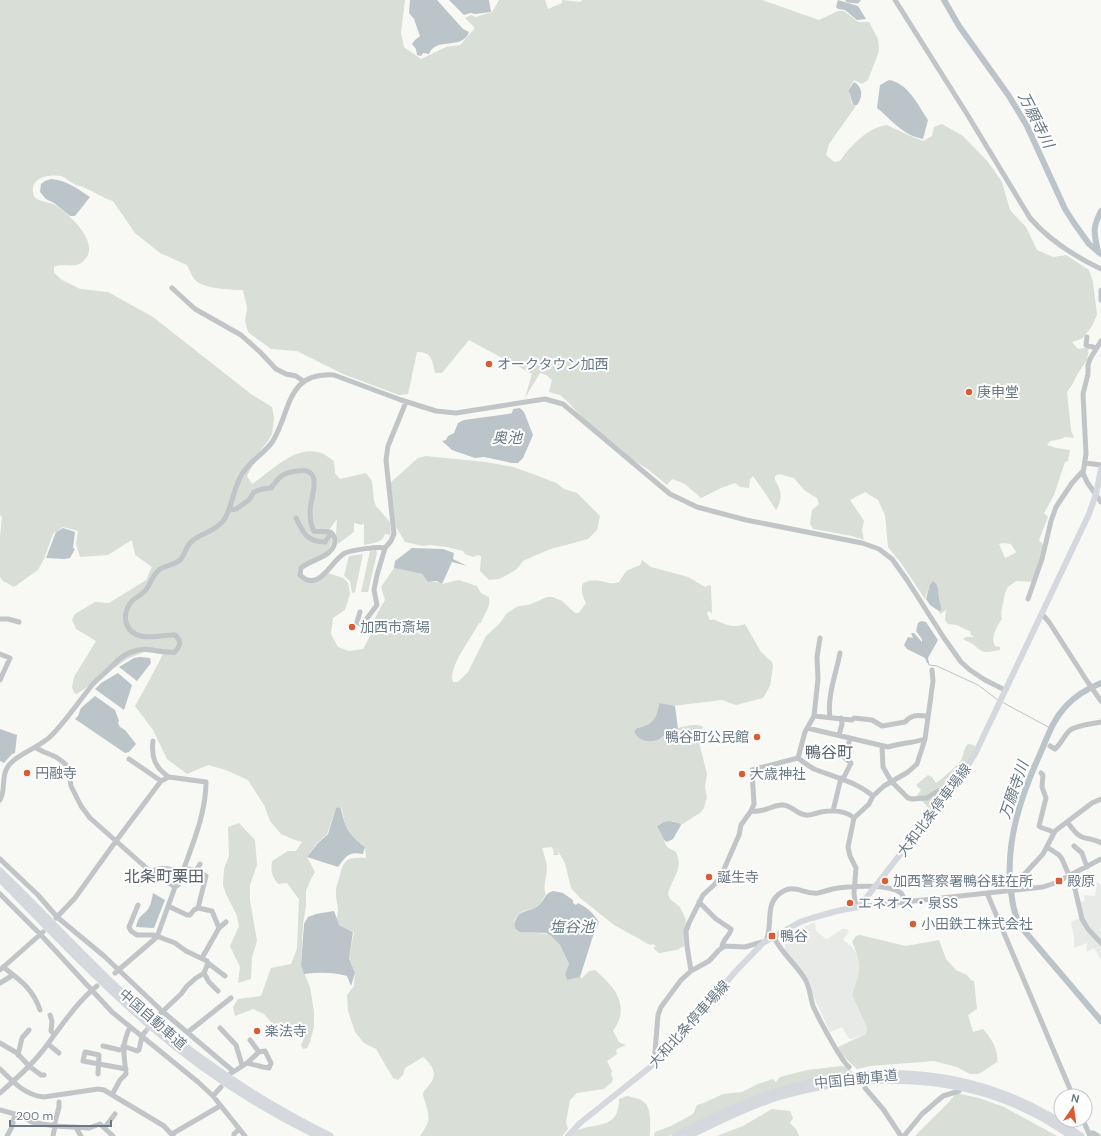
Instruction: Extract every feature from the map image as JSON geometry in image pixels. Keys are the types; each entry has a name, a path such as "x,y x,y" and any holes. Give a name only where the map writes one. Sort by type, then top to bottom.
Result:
{"highway":[{"name":"中国自動車道","path":"0,871 102,973 151,1019 202,1060 249,1092 330,1136"},
{"name":"中国自動車道","path":"0,879 97,977 169,1041 246,1097 280,1117 318,1136"},
{"name":"中国自動車道","path":"676,1136 733,1109 776,1092 829,1080 890,1074 939,1077 973,1083 993,1089 1012,1096 1042,1111 1081,1136"},
{"name":"中国自動車道","path":"688,1136 742,1110 789,1094 845,1083 890,1079 931,1082 971,1089 1010,1102 1039,1116 1071,1136"}],"main road":[{"name":"大和北条停車場線","path":"568,1136 580,1123 654,1064 736,971 765,942 789,928 812,918 837,910 858,907 875,887 959,779 975,754 1089,514 1096,494 1101,469"}],"street":[{"path":"848,0 858,0"},
{"path":"895,0 1030,218 1051,238 1101,269"},
{"path":"172,288 195,309 241,335 276,369 286,374 296,376 303,381"},
{"path":"1101,290 1101,300"},
{"path":"1087,338 1086,345 1098,350"},
{"path":"1101,342 1098,350 1090,359 1083,394 1086,454 1083,471 1084,477 1101,502"},
{"path":"0,800 4,789 4,774 9,764 50,738 94,683 123,656 136,650 150,649 169,653 175,652 180,647 180,642 175,635 147,637 131,632 124,620 126,609 133,600 145,591 157,571 180,560 190,542 214,530 224,520 242,474 249,464 272,443 294,391 303,381 323,374 334,375 406,402 436,411 456,413 545,399 563,404 670,494 697,507 746,520 862,543 879,548 892,559 961,662 980,677 1006,690"},
{"path":"360,612 357,622 362,625 377,605 374,590 377,575 385,548 391,541 395,530 386,460 388,446 406,402"},
{"path":"1085,463 1101,465"},
{"path":"229,510 236,509 249,500 254,492 271,488 278,478 293,472 304,471 311,475 315,483 310,509 311,526 314,531 333,535 335,540 329,552 301,568 300,575 304,579 312,580 320,578 345,553 376,547 385,548"},
{"path":"1028,600 1042,559 1056,507 1072,483 1083,471"},
{"path":"296,518 305,536 311,539 325,542 331,534"},
{"path":"1042,614 1049,622 1101,701"},
{"path":"0,619 8,619 19,622"},
{"path":"798,758 805,732 814,716 818,679 817,658 820,638"},
{"path":"0,654 10,658 0,680"},
{"path":"830,717 831,692 840,654"},
{"path":"932,670 934,681 925,739 917,764 913,769 891,781 873,796 869,804 854,818 848,847 850,856 856,868 855,902 858,907 1042,887 1055,883 1101,860"},
{"path":"814,716 852,720 854,718 872,720 882,726 906,722 910,716 913,715 928,716"},
{"path":"839,735 842,724 841,718"},
{"path":"1050,746 1055,749 1059,746 1070,730 1101,722"},
{"path":"808,728 888,747 900,743 911,743 925,739"},
{"path":"833,811 842,778 851,763 845,758 850,738"},
{"path":"117,972 157,937 175,887 178,885 196,834 206,797 206,782 169,777 157,767 154,761 152,748 153,741"},
{"path":"882,746 883,767 891,781 906,797 912,799 927,798 945,787 953,778 959,779"},
{"path":"36,748 56,756 68,767 70,786 81,806 90,818 151,872 175,887"},
{"path":"691,971 686,931 703,894 714,885 721,876 739,835 741,825 754,804 752,770 798,758 813,768 842,778 873,796"},
{"path":"129,759 161,781"},
{"path":"1041,773 1043,775 1042,788 1046,798 1040,827 1054,833"},
{"path":"57,917 75,898 161,781 169,777"},
{"path":"1019,880 1043,854 1054,833 1092,803 1101,799"},
{"path":"751,811 761,812 781,805 788,806 799,813 807,815 833,811 848,813 854,818"},
{"path":"1068,823 1080,836 1095,839 1101,843"},
{"path":"1074,846 1082,853 1087,867"},
{"path":"1047,847 1059,855 1070,876 1082,919 1088,929 1101,943"},
{"path":"0,859 38,895 57,917 104,956 117,972 134,984 161,1012 188,1032 232,1072 259,1052 265,1051 271,1063 269,1068 244,1064"},
{"path":"196,871 200,864"},
{"path":"151,872 162,869 183,870 196,871 206,876 198,908"},
{"path":"654,1064 658,1015 661,1007 681,980 691,971 709,961 727,945 745,947 765,942 769,934 771,905 775,898 782,892 795,888 816,893 855,886 875,887 895,890 902,895 905,903"},
{"path":"987,893 1070,1088"},
{"path":"0,894 42,933 112,1012 130,1027 143,1034 213,1096 244,1136"},
{"path":"699,902 716,919 731,929 730,933 722,944 722,948"},
{"path":"138,905 129,927 131,931 137,935 154,935 175,943 186,951 207,961 225,976"},
{"path":"168,906 187,915 190,915 198,908 214,909 219,928"},
{"path":"202,958 219,928 226,922"},
{"path":"40,1010 30,991 12,974 2,969 42,933"},
{"path":"774,937 783,951 805,978 814,1006 839,1052 849,1067"},
{"path":"161,1012 182,994 187,986 204,973 208,963"},
{"path":"204,973 209,982 218,991"},
{"path":"0,983 12,974"},
{"path":"0,1093 29,1066 48,1044 54,1034 97,986"},
{"path":"188,1032 231,998"},
{"path":"50,1015 52,1021 51,1031 54,1034"},
{"path":"114,1092 120,1080 126,1074 123,1048 125,1038 130,1027"},
{"path":"220,1028 236,1045 244,1064"},
{"path":"18,1055 22,1038 29,1030"},
{"path":"103,1046 120,1050 123,1048 137,1051 139,1050 143,1034"},
{"path":"250,1040 259,1052"},
{"path":"0,1043 17,1053 29,1066 41,1075 44,1075"},
{"path":"48,1044 59,1053"},
{"path":"98,1074 98,1064 126,1069"},
{"path":"0,1069 26,1092 38,1096 44,1097 98,1089 104,1090 164,1126 173,1135 220,1106"},
{"path":"213,1096 221,1087"},
{"path":"865,1088 883,1109 901,1136"},
{"path":"904,1136 922,1114 943,1096 959,1090"},
{"path":"53,1136 59,1102"},
{"path":"0,1110 15,1114 32,1122 55,1126 89,1128 100,1124 113,1136"},
{"path":"7,1136 12,1127 15,1114"},
{"path":"105,1128 115,1114"},
{"path":"76,1128 81,1136"},
{"path":"234,1136 239,1129"},
{"path":"1090,1134 1093,1133 1098,1136"}],"shaded area":[{"path":"0,0 405,0 401,33 404,47 421,59 446,47 460,45 475,28 465,18 471,15 476,17 492,12 499,0 545,0 548,9 562,3 562,0 581,2 582,0 762,0 819,20 838,11 844,11 858,22 869,22 878,39 879,51 868,80 862,84 854,80 848,91 850,94 851,103 856,106 829,144 826,155 834,162 840,161 862,136 881,126 887,125 923,141 932,136 934,127 942,124 963,136 988,162 1002,182 1010,210 1026,227 1037,250 1053,257 1066,255 1089,270 1093,282 1097,315 1092,326 1083,338 1072,342 1078,349 1089,347 1087,360 1067,392 1071,430 1074,438 1065,437 1050,441 1047,445 1070,450 1068,461 1065,462 1054,495 1044,513 1048,517 1039,540 1046,547 1047,551 1039,562 1034,582 1016,581 1008,587 1005,593 1001,613 1002,619 996,629 993,639 995,646 1000,647 1000,650 983,652 973,644 963,639 966,637 974,637 970,634 971,632 957,625 948,624 945,620 946,610 940,614 939,611 941,606 938,590 933,581 930,584 925,599 901,563 888,547 885,515 878,500 865,492 850,500 864,521 862,530 864,540 852,536 813,529 810,524 812,510 819,504 817,498 804,490 794,478 779,474 775,476 775,480 781,493 776,510 753,476 750,479 749,488 740,487 735,483 701,498 685,484 672,479 667,485 649,470 605,442 567,401 560,395 549,392 552,380 546,375 540,373 525,398 532,374 469,340 442,373 435,373 432,361 426,353 417,352 408,394 399,395 343,374 297,351 271,349 248,332 245,321 247,308 243,290 215,288 197,282 187,265 160,253 135,233 113,201 84,187 75,185 61,176 47,176 35,182 33,186 34,197 55,205 68,215 82,231 89,248 87,256 81,263 54,267 54,273 62,280 80,289 108,292 153,317 251,394 272,407 274,418 272,434 260,451 247,476 252,484 285,460 304,452 314,451 324,454 334,461 335,473 340,479 366,473 372,481 374,501 376,506 390,522 391,535 385,534 379,541 364,545 364,523 362,525 354,523 354,532 338,544 336,535 337,519 329,530 326,539 329,541 332,538 329,548 325,553 300,567 299,571 300,576 304,580 314,583 328,573 343,578 348,583 350,594 345,610 333,618 331,634 338,647 349,651 363,649 370,636 371,628 378,612 385,600 381,587 394,568 422,574 428,582 437,582 442,584 459,580 477,586 481,593 489,597 489,601 481,623 479,623 457,661 452,676 453,682 458,682 468,672 486,636 500,623 507,613 519,606 529,605 547,597 553,597 562,601 575,613 579,613 586,603 582,590 583,583 594,580 610,583 619,582 626,571 640,565 642,560 651,567 688,577 705,587 709,585 711,586 712,613 708,611 707,614 710,620 713,619 733,626 745,624 761,652 772,662 773,666 770,686 763,698 736,705 722,700 672,706 659,703 657,713 653,720 647,725 637,728 634,731 642,740 653,741 662,738 671,731 691,725 703,727 698,737 707,774 705,787 707,797 704,808 700,813 681,825 669,821 657,826 667,847 676,852 678,858 678,869 668,894 670,899 680,907 686,920 684,946 677,950 659,953 653,948 656,946 653,944 650,945 614,925 579,897 571,888 565,863 557,849 559,855 553,855 554,853 552,847 542,848 547,866 545,885 546,894 540,904 535,908 523,911 515,919 514,925 516,931 546,934 552,937 560,945 569,964 565,974 567,980 580,977 582,978 589,971 595,970 609,983 618,998 621,1013 613,1031 619,1042 626,1045 617,1049 617,1054 607,1061 612,1071 612,1082 604,1089 577,1093 570,1100 566,1122 568,1129 562,1136 420,1136 428,1121 423,1094 433,1080 433,1069 423,1057 405,1068 403,1075 398,1080 393,1078 376,1049 364,1043 355,1032 348,1011 347,995 354,986 355,973 349,957 354,932 339,925 336,919 338,908 336,889 345,862 354,858 366,857 365,847 350,835 345,824 342,809 339,807 336,808 327,834 317,843 307,857 315,872 306,891 301,965 310,987 314,1012 314,1027 310,1042 307,1048 303,1049 301,1045 306,1033 304,1025 288,1032 275,1027 264,1014 253,1009 235,1016 233,1007 238,999 261,996 271,968 291,964 297,949 299,899 287,883 278,884 272,873 272,861 288,851 296,851 302,842 281,834 270,821 264,805 248,780 226,770 208,765 187,774 167,759 153,730 135,706 163,654 144,652 127,659 77,694 74,693 72,687 74,677 96,641 76,629 72,620 75,614 95,602 109,603 146,580 152,567 135,555 132,540 108,555 80,557 76,544 78,531 63,527 53,534 44,559 38,570 14,587 3,581 0,577 0,537 2,517 0,515","holes":["999,544 1011,544 1016,552 1005,558"]},
{"path":"426,456 486,462 513,467 556,483 564,489 577,493 600,516 597,530 588,539 551,549 534,556 523,561 517,569 507,575 499,579 489,580 480,571 481,556 478,555 473,557 465,554 463,551 447,547 430,545 423,546 405,542 396,527 390,483 418,458"},
{"path":"376,550 377,553 368,592 361,592 370,551"},
{"path":"363,554 355,592 352,593 350,581 344,576 349,556"},
{"path":"968,744 974,745 976,751 964,767 953,776 949,786 950,788 932,810 930,810 916,797 921,790 916,785 928,775 932,777 936,783 938,782 960,762"},
{"path":"239,823 255,840 257,865 250,885 250,900 257,941 252,957 251,979 238,983 240,967 230,946 239,926 237,916 223,885 224,869 229,856 228,827"},
{"path":"1097,882 1101,885 1101,960 1094,948 1086,952 1087,943 1074,948 1071,922 1083,917 1081,902 1085,901 1084,895 1095,896"},
{"path":"815,922 816,931 826,939 842,929 847,929 849,932 843,940 852,947 860,964 859,974 852,995 867,1028 866,1034 849,1039 842,1027 830,1032 813,995 810,982 785,951 786,935"},
{"path":"860,935 906,946 939,940 946,959 956,970 967,975 974,981 977,1009 968,1015 973,1032 983,1029 991,1040 996,1049 997,1062 978,1074 970,1074 957,1067 934,1061 871,1066 857,1069 842,1055 838,1047 866,1034 867,1028 852,995 857,980 859,963 852,942 856,936"},
{"path":"842,1066 854,1073 722,1110 669,1136 654,1136 655,1132 671,1126 693,1114 697,1105 723,1094 742,1092 758,1084 773,1079 776,1082 780,1077 807,1070"},
{"path":"956,1093 979,1098 1004,1107 1057,1136 915,1136"},
{"path":"627,1096 639,1099 647,1105 650,1115 650,1136 570,1136 577,1131 601,1125 614,1118 618,1110 619,1099"},
{"path":"772,1109 790,1111 793,1118 790,1123 796,1129 799,1136 717,1136 743,1126"}],"water":[{"path":"410,0 437,0 463,29 469,32 466,38 455,43 437,46 432,49 429,54 423,53 421,56 417,55 416,49 412,44 420,36 414,19 409,13"},
{"path":"449,0 489,0 491,12 471,13 464,15"},
{"path":"838,0 858,6 866,19 857,20 845,10 838,9 836,7"},
{"path":"889,80 902,85 907,90 928,120 923,139 903,131 877,108 880,85"},
{"path":"854,82 857,84 861,92 857,105 854,105 848,91"},
{"path":"51,179 67,183 90,197 75,216 70,216 54,203 46,199 40,192 41,184"},
{"name":"奥池","path":"520,408 524,412 533,435 523,458 518,463 484,457 475,458 452,450 442,441 446,440 448,436 454,433 458,423 464,420 508,414 512,413 513,409"},
{"path":"63,528 75,532 73,548 75,549 70,558 46,558 56,532"},
{"path":"412,548 443,549 454,553 453,559 467,566 452,562 442,584 437,581 428,582 422,574 394,568 395,561"},
{"path":"933,581 938,588 941,611 930,605 926,599 930,584"},
{"path":"921,621 926,622 938,640 928,658 929,663 927,663 925,658 907,649 904,645 908,637 913,638 911,633 914,633 922,642 922,639 916,631 918,623"},
{"path":"134,658 150,658 151,663 137,681 119,667"},
{"path":"118,673 132,685 124,710 95,689 101,683"},
{"path":"95,696 115,710 120,727 125,730 136,744 129,752 125,753 75,719 81,708"},
{"path":"659,703 675,706 678,729 668,731 662,737 654,741 642,740 634,731 637,728 647,725 653,720 657,713"},
{"path":"0,729 17,735 15,753 12,754 4,763 0,761"},
{"path":"339,807 348,831 365,847 363,854 354,853 348,855 338,867 307,857 318,843 328,834 336,808"},
{"path":"669,821 679,823 681,825 673,839 667,842 664,840 657,826"},
{"name":"塩谷池","path":"553,891 563,893 573,900 573,903 576,905 578,903 585,907 599,922 580,977 567,980 565,974 569,964 560,945 552,937 546,933 520,932 516,930 514,925 519,915 537,907 550,892"},
{"path":"153,893 165,900 154,928 136,927 140,918 149,907"},
{"path":"334,911 339,925 353,932 349,958 355,973 351,986 347,976 326,973 304,974 301,965 304,924 308,917"}],"waterway":[{"name":"万願寺川","path":"944,0 959,26 1009,96 1027,126 1065,209 1089,244 1101,254"},
{"path":"1098,252 1095,227 1101,211"},
{"path":"928,662 929,665 937,666 978,685 998,700"},
{"name":"万願寺川","path":"1101,683 1082,693 1070,702 1057,717 1051,729 1021,801 1013,833 1010,866 1010,883 1013,906 1021,927 1101,1021"},
{"path":"1002,702 1050,728"}],"tunnel":[{"path":"145,1032 161,1013"}],"place":[{"name":"オークタウン加西","path":"489,364"},
{"name":"庚申堂","path":"969,392"},
{"name":"加西市斎場","path":"352,627"},
{"name":"鴨谷町公民館","path":"757,737"},
{"name":"円融寺","path":"27,773"},
{"name":"大歳神社","path":"742,774"},
{"name":"誕生寺","path":"709,877"},
{"name":"加西警察署鴨谷駐在所","path":"885,881"},
{"name":"殿原","path":"1059,881"},
{"name":"エネオス・泉SS","path":"850,903"},
{"name":"小田鉄工株式会社","path":"913,924"},
{"name":"鴨谷","path":"772,936"},
{"name":"楽法寺","path":"257,1031"}],"district":[{"name":"鴨谷町","path":"829,752"},
{"name":"北条町栗田","path":"164,876"}]}
